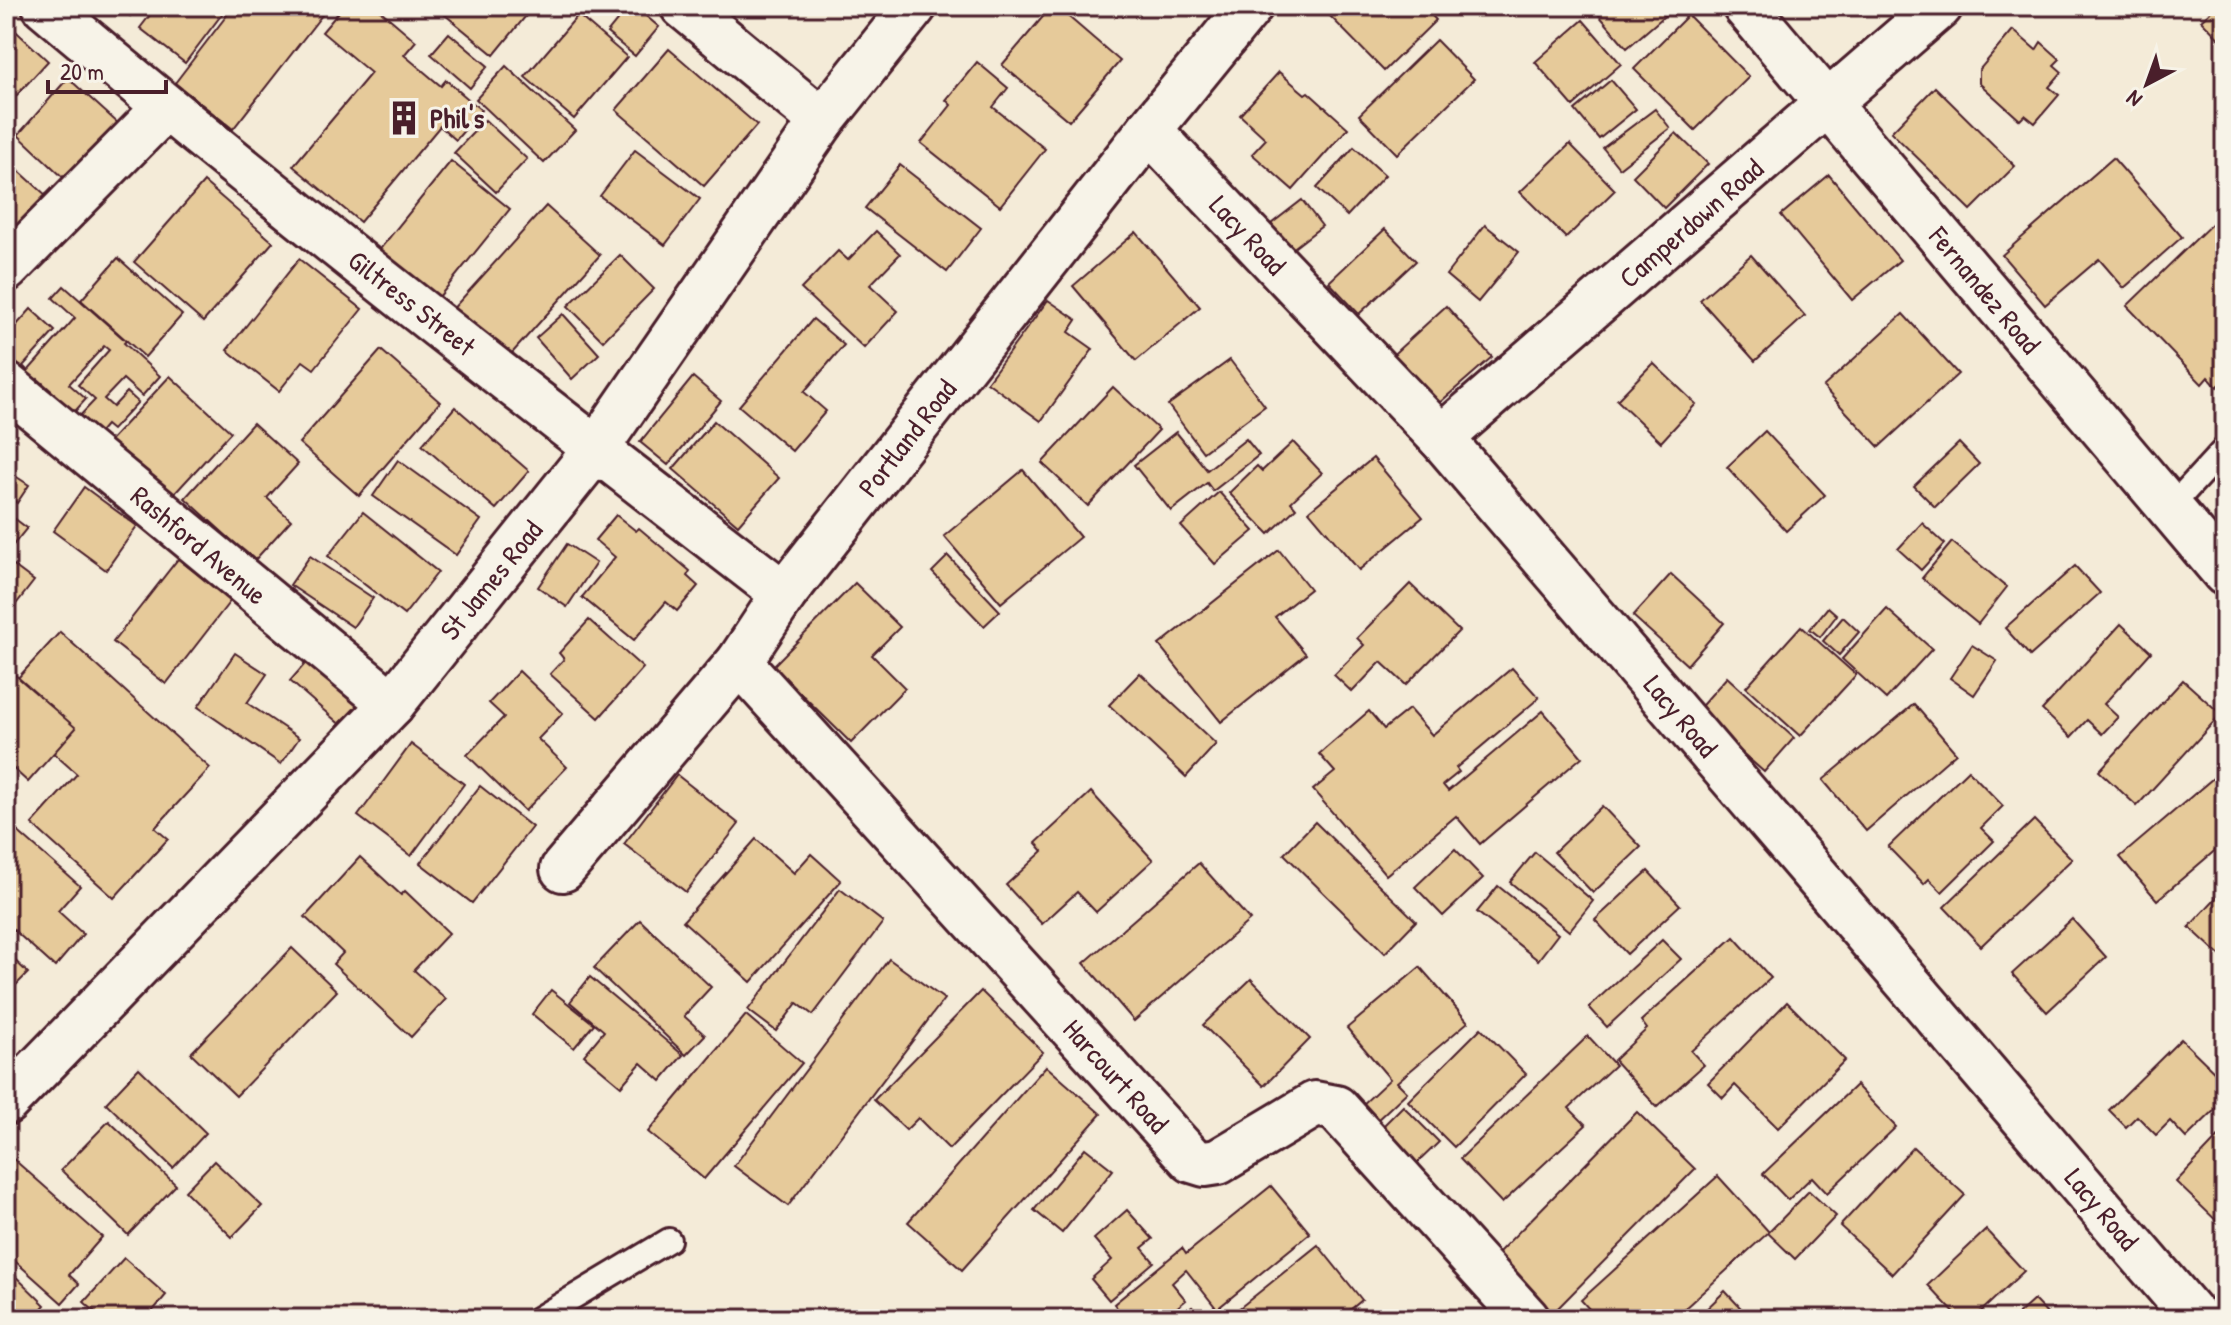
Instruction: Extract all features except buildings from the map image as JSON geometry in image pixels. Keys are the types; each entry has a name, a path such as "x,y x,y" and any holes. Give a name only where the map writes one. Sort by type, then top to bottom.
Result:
{"street":[{"name":"Giltress Street","path":"45,6 165,108 784,594"},
{"path":"683,6 822,121"},
{"name":"St James Road","path":"6,1102 392,704 596,449 822,121 914,6"},
{"name":"Portland Road","path":"563,869 739,662 784,594 1250,6"},
{"name":"Fernandez Road","path":"1745,6 2225,573"},
{"name":"Camperdown Road","path":"1441,438 1940,6"},
{"path":"6,269 165,108"},
{"name":"Lacy Road","path":"1149,130 1441,438 2196,1319"},
{"name":"Rashford Avenue","path":"6,385 392,704"},
{"name":"Harcourt Road","path":"739,662 1192,1160 1205,1164 1218,1162 1315,1104 1336,1108 1527,1319"}],"lane":[{"path":"2169,509 2225,448"},
{"path":"537,1319 669,1240"}],"place":[{"name":"Phil's","path":"404,118"}]}
